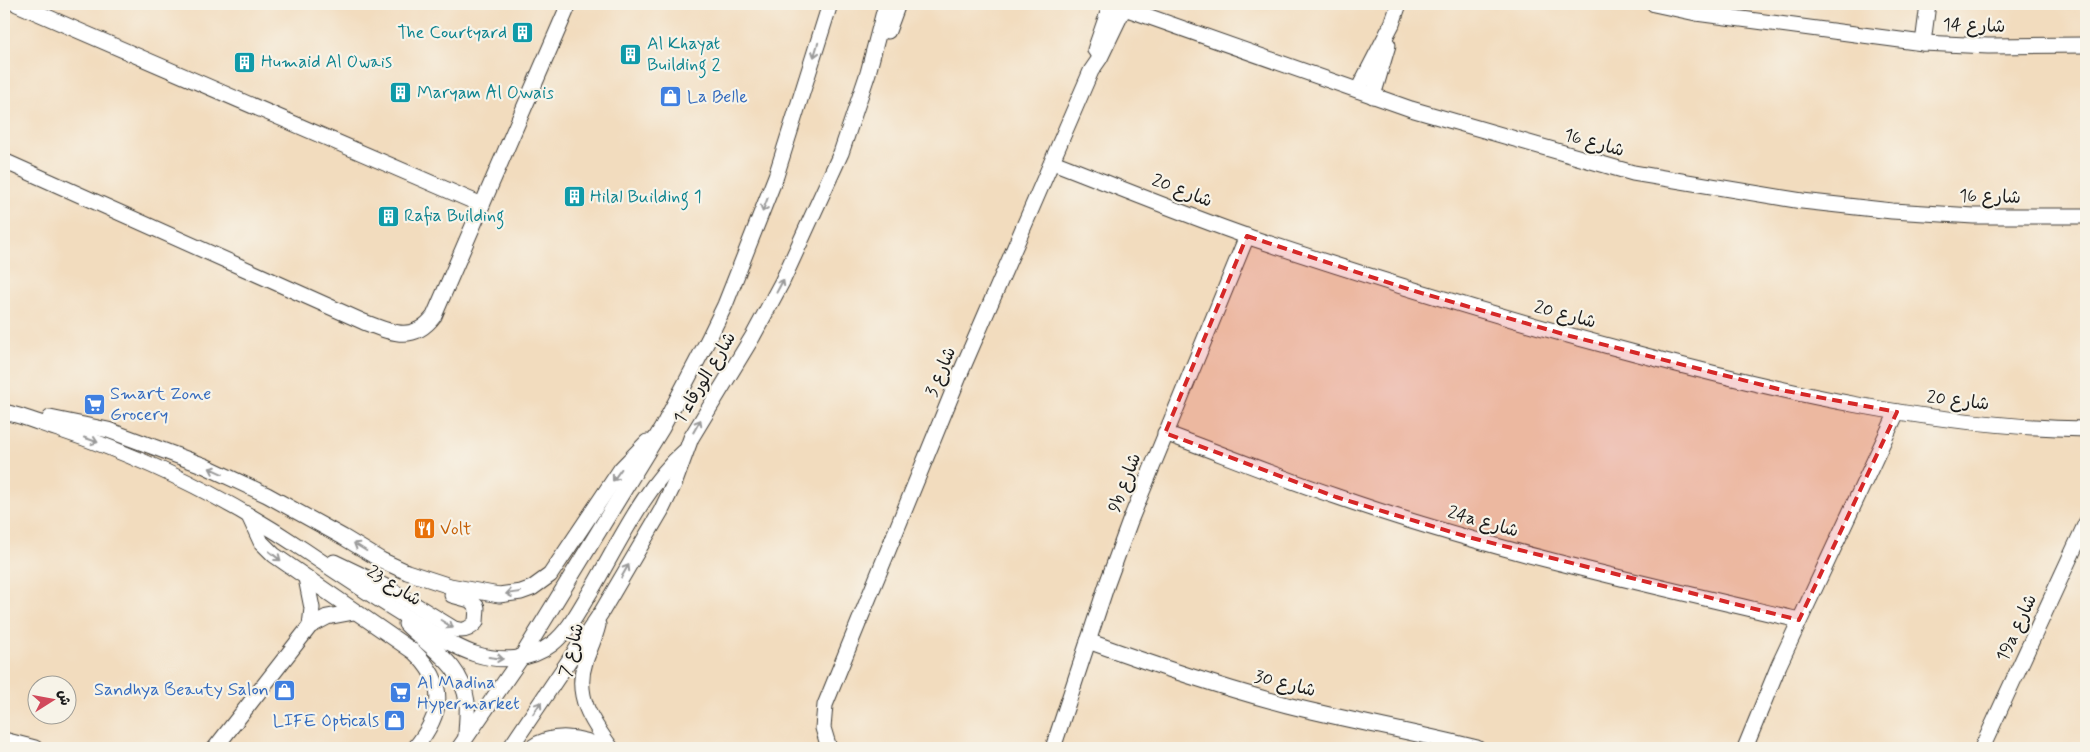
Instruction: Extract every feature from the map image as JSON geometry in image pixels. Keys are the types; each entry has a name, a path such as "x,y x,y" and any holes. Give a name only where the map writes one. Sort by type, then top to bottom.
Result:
{"street":[{"path":"17,4 482,205"},
{"path":"4,161 364,322 399,334 416,332 429,323 434,316 569,4"},
{"name":"شارع الورقاء 1","path":"463,743 521,658 662,428 725,304 748,249 782,157 830,4"},
{"name":"شارع الورقاء 1","path":"510,748 601,613 668,497 684,452 699,423 752,336 782,282 832,174 868,73 886,4"},
{"path":"868,73 888,34 898,4"},
{"path":"1358,90 1392,24 1399,4"},
{"name":"شارع 14","path":"1654,4 1696,13 1922,43 1998,46 2086,45"},
{"path":"1922,43 1928,4"},
{"name":"شارع 3","path":"829,748 824,736 822,720 825,705 960,374 1092,71 1100,58 1116,5"},
{"name":"شارع 16","path":"1116,5 1411,109 1613,168 1714,188 1802,201 1892,211 1974,216 2086,216"},
{"path":"1374,96 1392,24"},
{"name":"شارع 20","path":"1053,162 1247,236 1411,290 1570,336 1786,391 1897,412 2003,425 2086,429"},
{"name":"9b شارع","path":"1053,748 1107,584 1165,433 1247,236"},
{"path":"1745,748 1799,620 1897,412"},
{"name":"شارع 23","path":"8,413 46,417 108,430 205,466 276,499 381,560 429,580 487,593 510,594 532,588 550,575 621,469 662,428"},
{"name":"شارع 23","path":"8,413 96,442 147,462 196,485 296,545 390,606 463,650 490,658 502,659 521,658 540,651 561,635 577,613 651,490 684,452"},
{"name":"24a شارع","path":"1165,433 1336,497 1468,537 1614,577 1799,620"},
{"path":"249,516 256,534 267,549 354,612 414,652 431,674 437,692 437,711 430,729 415,748"},
{"name":"19a شارع","path":"1982,748 2086,523"},
{"path":"296,545 371,579 454,629 469,628 476,622 477,607 470,600 435,591 412,582 381,560"},
{"path":"306,578 312,600 310,626"},
{"path":"390,606 413,631 446,658 458,674 467,703 463,743"},
{"path":"214,748 310,626 327,617 354,612"},
{"name":"شارع 7","path":"601,613 585,662 582,692 592,722 611,748"},
{"name":"شارع 30","path":"1088,641 1218,686 1289,705 1415,732 1477,748"},
{"name":"شارع 3","path":"832,690 830,720 832,731 840,748"},
{"path":"531,748 545,740 566,738 588,741 604,748"},
{"path":"4,740 35,748"}],"highlighted area":[{"path":"1247,236 1411,290 1570,336 1786,391 1897,412 1799,620 1468,537 1336,497 1165,433"}],"place":[{"name":"The Courtyard","path":"523,33"},
{"name":"Al Khayat Building 2","path":"631,54"},
{"name":"Humaid Al Owais","path":"245,62"},
{"name":"Maryam Al Owais","path":"401,93"},
{"name":"La Belle","path":"671,97"},
{"name":"Hilal Building 1","path":"574,197"},
{"name":"Rafia Building","path":"388,216"},
{"name":"Smart Zone Grocery","path":"94,404"},
{"name":"Volt","path":"424,529"},
{"name":"Sandhya Beauty Salon","path":"285,690"},
{"name":"Al Madina Hypermarket","path":"401,693"},
{"name":"LIFE Opticals","path":"395,721"}]}
